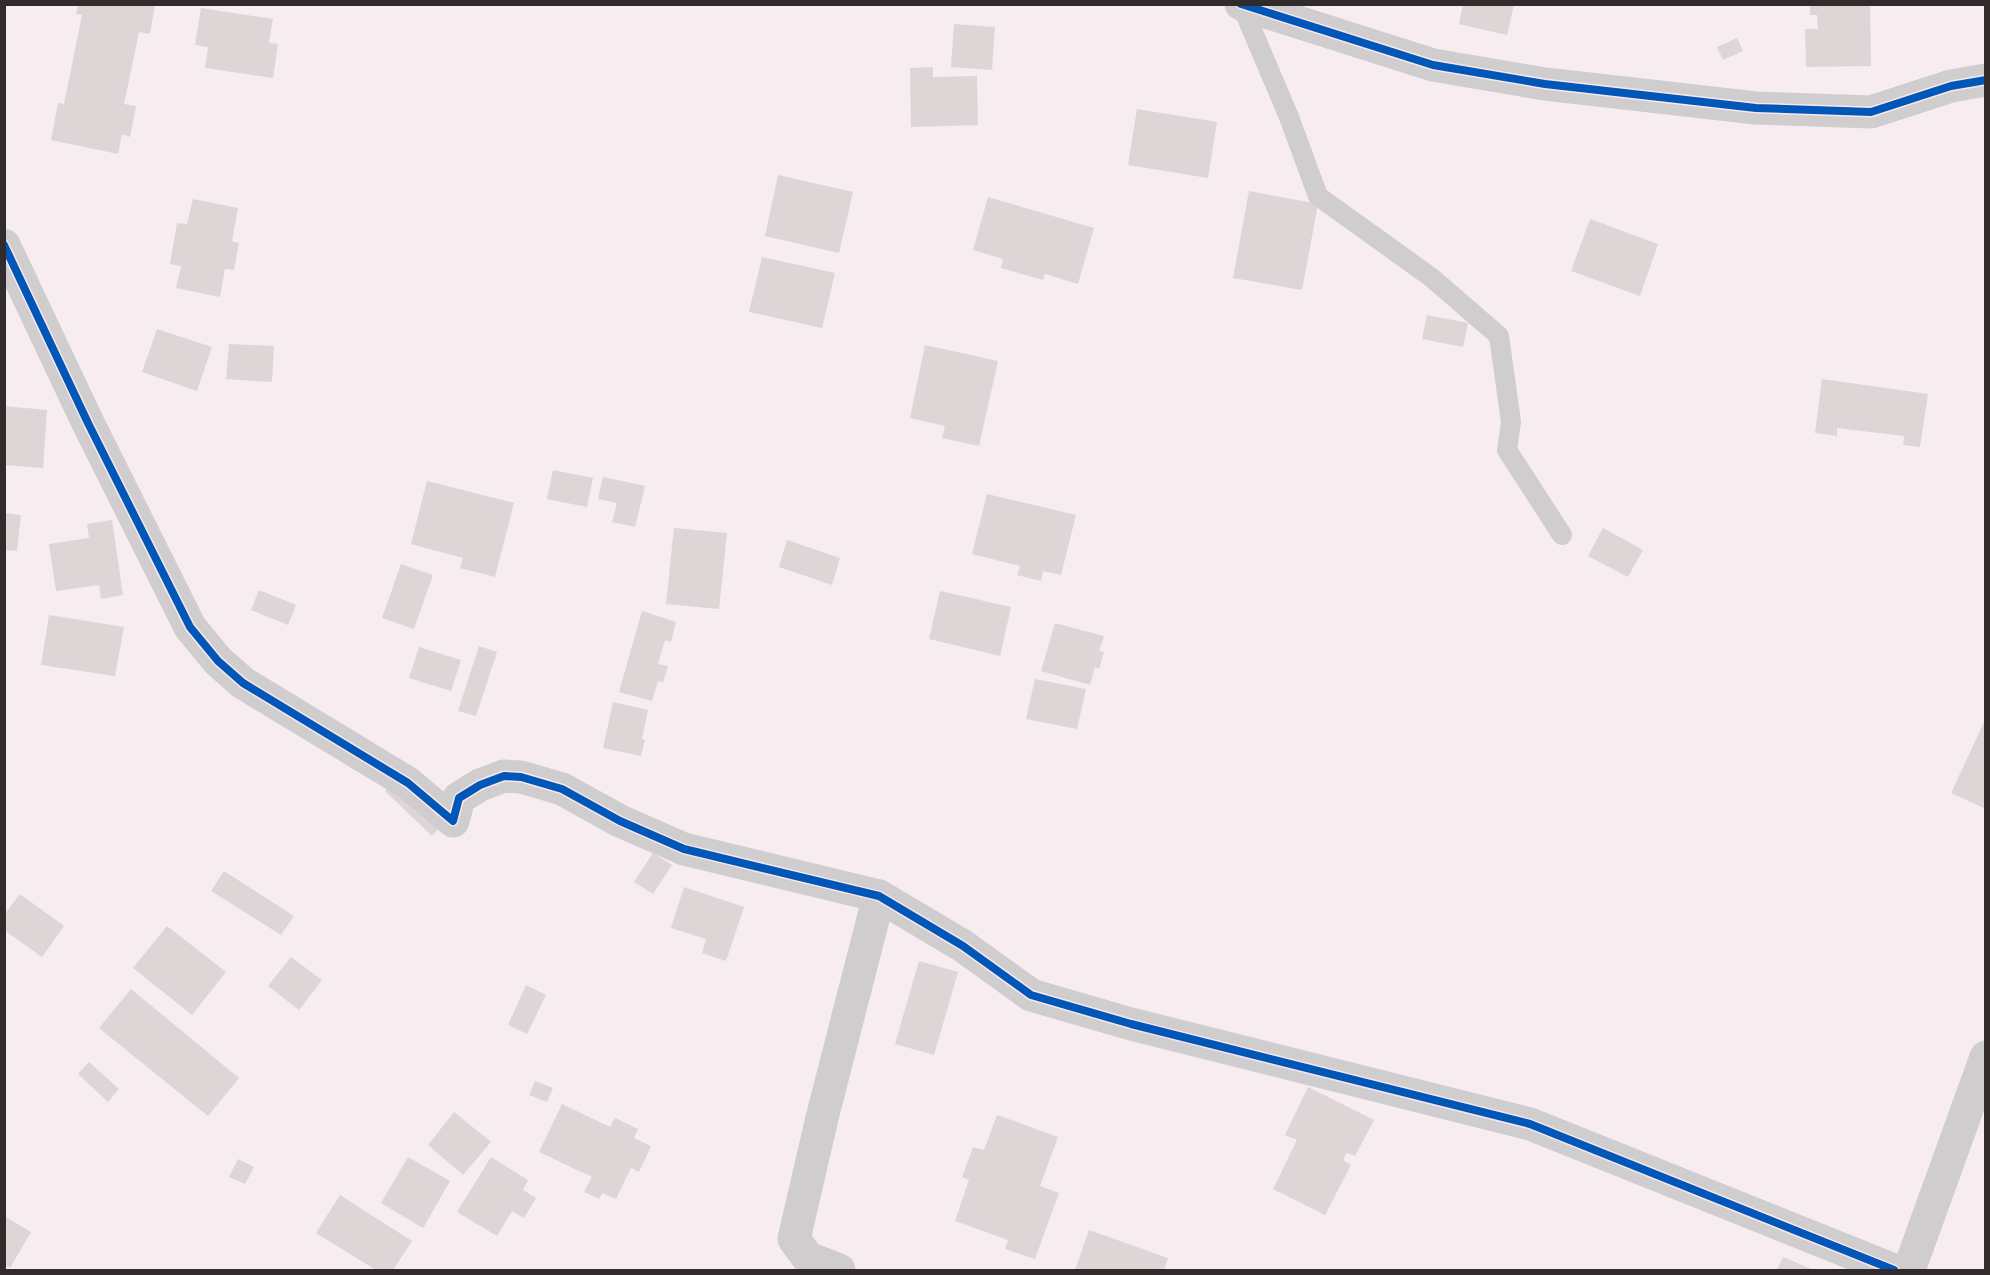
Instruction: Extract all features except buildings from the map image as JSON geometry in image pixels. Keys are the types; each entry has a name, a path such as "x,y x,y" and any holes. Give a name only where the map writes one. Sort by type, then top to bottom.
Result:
{"street":[{"path":"1241,4 1433,65 1545,84 1756,108 1871,112 1951,86 1986,80"},
{"path":"4,245 88,423 190,627 218,661 243,683 408,783 453,821 459,798 480,785 504,776 521,777 562,789 620,821 684,849 879,896 963,946 1031,994 1131,1024 1530,1124 1894,1270"},
{"path":"839,1270 808,1258 794,1239 822,1118 879,896"},
{"path":"1909,1270 1986,1057"}],"lane":[{"path":"1241,4 1289,117 1318,196 1432,278 1499,336 1511,422 1507,450 1562,535"}],"cycle path":[{"path":"1241,4 1433,65 1545,84 1756,108 1871,112 1951,86 1986,80"},
{"path":"4,245 88,423 190,627 218,661 243,683 408,783 453,821 459,798 480,785 504,776 521,777 562,789 620,821 684,849 879,896 963,946 1031,995 1131,1024 1530,1124 1894,1270"}]}
